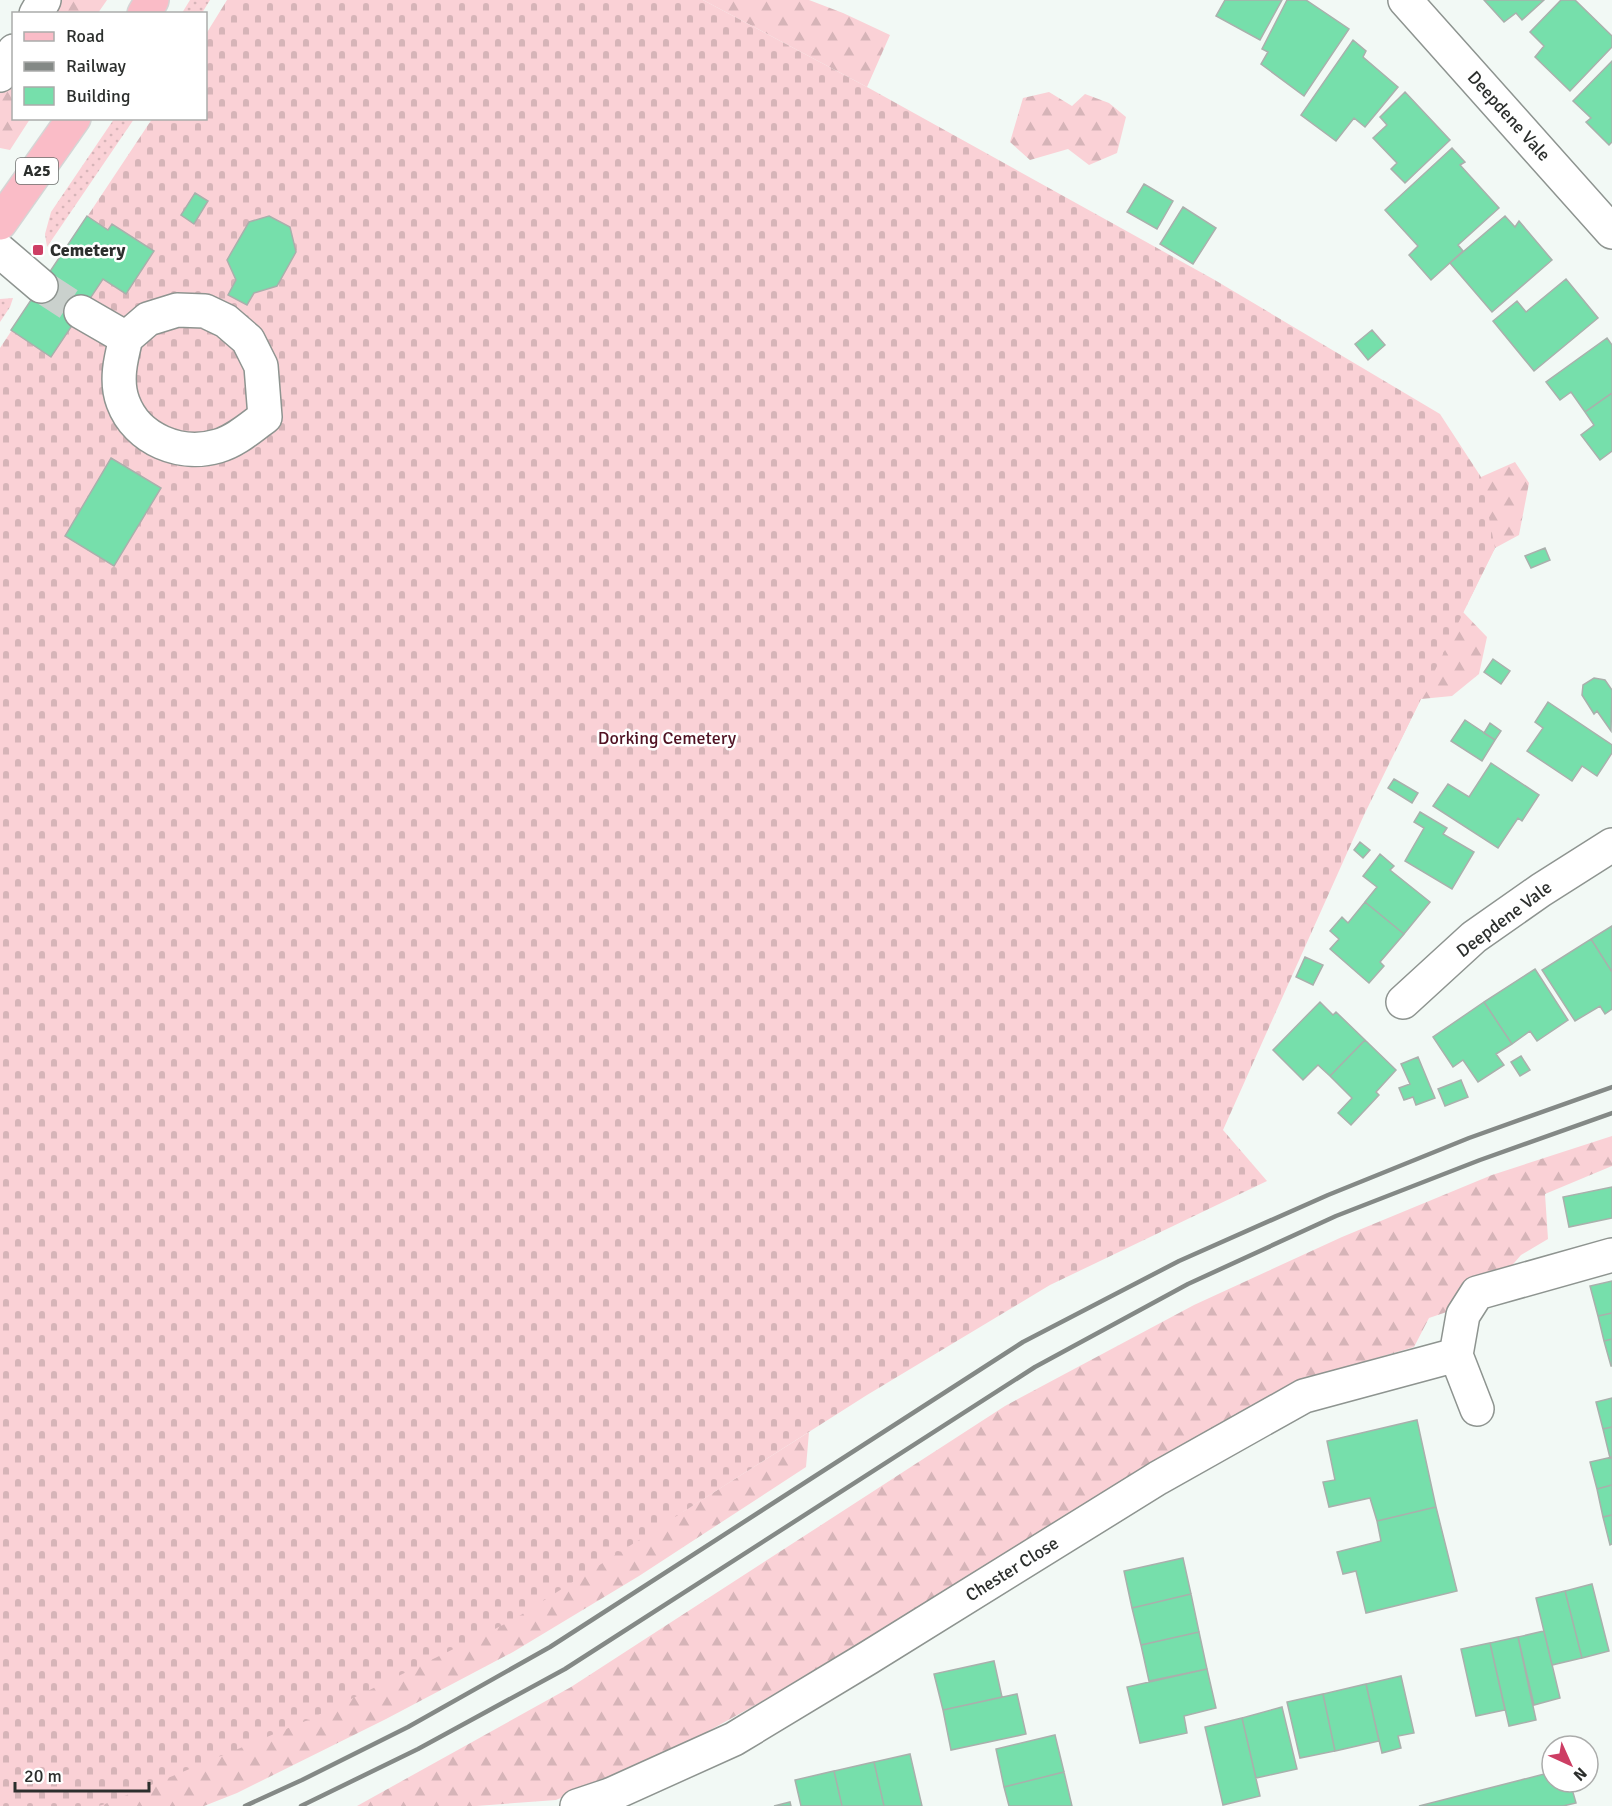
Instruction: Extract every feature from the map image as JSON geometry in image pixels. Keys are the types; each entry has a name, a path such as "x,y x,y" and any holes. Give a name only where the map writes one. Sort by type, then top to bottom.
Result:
{"main road":[{"name":"A25","path":"0,223 73,120"}],"street":[{"name":"Deepdene Vale","path":"1405,0 1612,231"},
{"path":"0,75 12,54"},
{"path":"0,251 41,285"},
{"path":"177,310 205,311 226,321 248,340 261,366 265,417 220,446 197,450 165,445 139,427 123,401 119,368 126,338 148,319 177,310"},
{"path":"81,312 126,338"},
{"name":"Deepdene Vale","path":"1403,1002 1474,937 1541,890 1612,845"},
{"path":"1477,1409 1456,1355 1463,1315 1477,1293 1612,1255"},
{"name":"Chester Close","path":"577,1806 609,1795 734,1739 1158,1478 1304,1396 1456,1355"}],"green space":[{"path":"53,0 107,0 99,12 46,12"},
{"path":"190,0 210,0 203,12 183,12"},
{"name":"Dorking Cemetery","path":"227,0 703,0 867,87 1213,279 1440,414 1481,477 1495,548 1364,815 1223,1130 1267,1181 1050,1285 867,1395 513,1620 308,1720 105,1804 99,1806 0,1806 0,348 151,120 207,120 207,32"},
{"path":"703,0 809,0 890,35 867,87"},
{"path":"12,70 12,120 29,120 10,150 0,148 0,92"},
{"path":"1049,92 1072,106 1085,94 1109,103 1126,117 1117,153 1089,165 1068,149 1030,160 1010,142 1023,98"},
{"path":"113,120 133,120 47,247 45,234 51,212"},
{"path":"13,298 10,307 0,322 0,299"},
{"path":"1515,462 1529,483 1519,535 1495,548 1463,612 1487,637 1479,674 1452,696 1421,699 1395,752 1447,480 1481,477"},
{"path":"1612,1136 1612,1166 1545,1194 1548,1239 1521,1255 1482,1300 1429,1318 1414,1347 1309,1378 862,1646 694,1739 556,1800 476,1806 357,1806 571,1687 1005,1406 1194,1305 1342,1237 1492,1175"},
{"path":"809,1432 806,1467 639,1576 513,1652 386,1719 237,1793 204,1806 99,1806 684,1511"}],"building":[{"path":"1225,0 1282,0 1260,40 1216,16"},
{"path":"1287,0 1306,0 1349,29 1304,96 1261,64 1268,52 1262,49"},
{"path":"1484,0 1544,0 1522,20 1516,13 1504,22"},
{"path":"1561,0 1575,0 1612,36 1612,47 1570,91 1535,57 1544,46 1530,32"},
{"path":"1353,40 1366,51 1363,57 1398,87 1365,127 1354,118 1336,141 1301,115"},
{"path":"1612,61 1612,142 1609,145 1586,122 1591,118 1573,101"},
{"path":"1405,92 1450,140 1405,183 1391,169 1397,163 1373,138 1387,125 1380,117"},
{"path":"1452,148 1465,162 1460,165 1499,208 1458,245 1463,251 1431,280 1409,255 1418,246 1385,210"},
{"path":"1144,184 1173,201 1157,229 1127,212"},
{"path":"195,193 208,201 194,224 181,215"},
{"path":"1183,207 1216,228 1193,264 1160,244"},
{"path":"87,216 108,230 112,224 154,251 126,294 103,279 51,357 11,330"},
{"path":"269,216 290,227 296,252 277,286 254,293 247,305 228,295 236,280 227,260 249,222"},
{"path":"1505,216 1515,227 1519,221 1552,260 1492,312 1450,263"},
{"path":"1566,279 1598,318 1534,371 1493,321 1517,301 1526,312"},
{"path":"1372,330 1385,345 1368,360 1355,344"},
{"path":"1607,338 1612,345 1612,393 1585,412 1571,392 1560,400 1546,382"},
{"path":"1612,393 1612,451 1600,460 1581,435 1594,425 1585,412"},
{"path":"111,458 161,488 114,566 65,536"},
{"path":"1545,548 1550,560 1531,568 1525,556"},
{"path":"1493,659 1510,671 1501,684 1484,672"},
{"path":"1594,678 1605,680 1612,690 1611,731 1597,711 1594,714 1582,695 1583,685"},
{"path":"1548,702 1612,745 1612,753 1597,776 1582,766 1572,781 1527,751 1543,728 1535,722"},
{"path":"1465,720 1495,740 1482,761 1451,741"},
{"path":"1490,723 1501,731 1495,740 1484,733"},
{"path":"1491,763 1539,795 1522,821 1518,818 1498,848 1433,806 1448,784 1469,797"},
{"path":"1394,779 1418,793 1412,803 1388,788"},
{"path":"1420,812 1447,828 1443,834 1474,852 1452,889 1405,861 1424,828 1414,822"},
{"path":"1360,842 1370,850 1363,858 1354,850"},
{"path":"1380,854 1394,866 1390,870 1430,902 1404,934 1365,902 1377,887 1363,876"},
{"path":"1365,902 1404,934 1380,962 1384,966 1369,983 1330,949 1339,939 1330,931 1342,917 1348,923"},
{"path":"1612,926 1612,972 1591,939"},
{"path":"1591,939 1612,972 1612,1009 1605,1014 1600,1006 1575,1021 1542,970"},
{"path":"1305,957 1323,965 1313,985 1296,977"},
{"path":"1535,969 1568,1020 1537,1041 1530,1031 1512,1044 1484,1002"},
{"path":"1320,1002 1333,1015 1336,1012 1365,1040 1330,1076 1318,1065 1303,1080 1273,1050"},
{"path":"1484,1002 1512,1044 1496,1054 1504,1065 1478,1082 1463,1060 1453,1067 1433,1037"},
{"path":"1365,1040 1396,1070 1376,1092 1379,1095 1351,1125 1338,1113 1352,1098 1330,1076"},
{"path":"1521,1056 1530,1070 1520,1076 1511,1062"},
{"path":"1418,1057 1435,1098 1416,1105 1413,1097 1404,1100 1399,1088 1410,1084 1401,1064"},
{"path":"1461,1080 1468,1097 1445,1106 1438,1089"},
{"path":"1612,1187 1612,1218 1569,1227 1563,1197"},
{"path":"1612,1281 1612,1313 1598,1316 1590,1286"},
{"path":"1612,1313 1612,1339 1604,1341 1598,1316"},
{"path":"1612,1339 1612,1366 1611,1366 1604,1341"},
{"path":"1612,1398 1612,1427 1603,1429 1596,1402"},
{"path":"1417,1420 1436,1507 1377,1521 1370,1498 1329,1507 1323,1482 1335,1480 1327,1441"},
{"path":"1612,1427 1612,1457 1610,1458 1603,1429"},
{"path":"1612,1457 1612,1485 1597,1489 1590,1462"},
{"path":"1612,1485 1612,1515 1603,1517 1597,1489"},
{"path":"1436,1507 1457,1591 1366,1613 1356,1571 1343,1574 1337,1552 1381,1541 1377,1521"},
{"path":"1612,1515 1612,1544 1610,1545 1603,1517"},
{"path":"1183,1558 1191,1594 1132,1608 1124,1571"},
{"path":"1592,1584 1609,1651 1582,1658 1565,1591"},
{"path":"1565,1591 1582,1658 1552,1665 1536,1598"},
{"path":"1191,1594 1199,1632 1141,1645 1132,1608"},
{"path":"1544,1631 1560,1698 1534,1705 1518,1637"},
{"path":"1199,1632 1207,1669 1149,1681 1141,1645"},
{"path":"1518,1637 1536,1720 1509,1726 1490,1643"},
{"path":"1490,1643 1505,1710 1476,1716 1461,1649"},
{"path":"994,1661 1002,1697 943,1710 934,1674"},
{"path":"1207,1669 1216,1708 1184,1716 1187,1733 1140,1743 1127,1687"},
{"path":"1401,1676 1414,1733 1398,1736 1401,1748 1382,1753 1366,1684"},
{"path":"1366,1684 1379,1741 1335,1751 1323,1694"},
{"path":"1017,1694 1026,1734 951,1750 943,1710"},
{"path":"1323,1694 1335,1751 1300,1758 1287,1702"},
{"path":"1282,1707 1297,1769 1256,1778 1242,1718"},
{"path":"1242,1718 1260,1796 1223,1805 1205,1727"},
{"path":"1055,1735 1064,1772 1004,1787 996,1749"},
{"path":"910,1754 922,1806 884,1806 874,1762"},
{"path":"874,1762 884,1806 842,1806 834,1771"},
{"path":"834,1771 842,1806 801,1806 795,1780"},
{"path":"1064,1772 1072,1806 1009,1806 1004,1787"},
{"path":"1540,1775 1540,1794 1573,1794 1576,1803 1563,1806 1419,1806"},
{"path":"790,1802 791,1806 774,1806"}],"tunnel":[{"path":"41,286 81,312"}],"railway":[{"path":"245,1806 408,1727 550,1647 1023,1342 1179,1261 1328,1195 1469,1138 1612,1087"},
{"path":"301,1806 418,1749 565,1669 1035,1367 1188,1284 1336,1216 1480,1160 1612,1113"}],"place":[{"name":"Cemetery","path":"38,250"}]}
